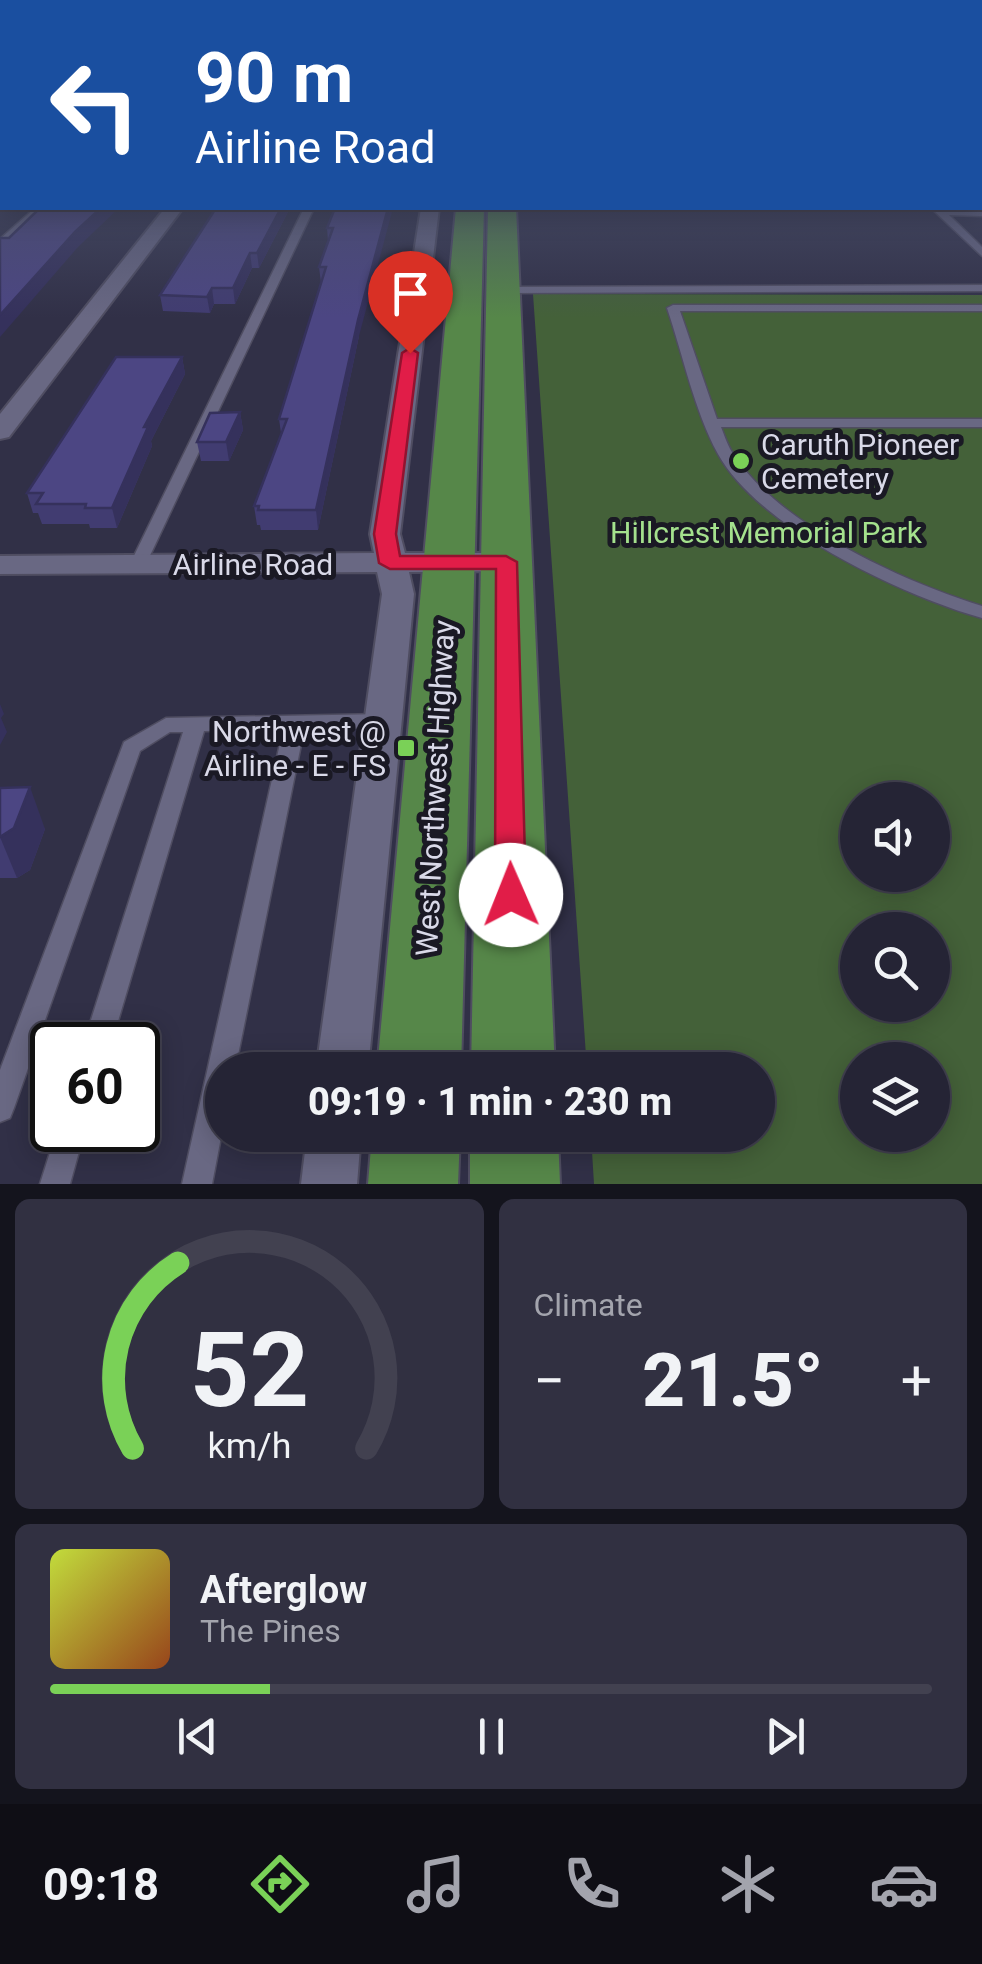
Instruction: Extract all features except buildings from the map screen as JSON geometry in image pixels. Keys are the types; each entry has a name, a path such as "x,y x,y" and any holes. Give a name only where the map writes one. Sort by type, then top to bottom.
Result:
{"main road":[{"name":"West Northwest Highway","path":"470,210 477,562 512,1052"},
{"name":"West Northwest Highway","path":"421,1052 477,562 503,290 502,210"},
{"path":"413,1184 415,1152"},
{"path":"514,1152 514,1184"}],"street":[{"path":"0,431 172,210"},
{"path":"344,1052 398,594 385,534 430,210"},
{"name":"Airline Road","path":"0,565 477,562"},
{"path":"328,1184 332,1152"}],"lane":[{"path":"0,244 38,210"},
{"path":"138,564 308,210"},
{"path":"938,210 982,212"},
{"path":"938,210 982,253"},
{"path":"503,290 982,288"},
{"path":"982,308 673,308 712,422 729,459 780,511 870,568 982,612"},
{"path":"712,422 982,423"},
{"path":"0,1108 130,747 166,725 383,721"},
{"path":"198,1184 295,722"},
{"path":"105,1022 196,724"},
{"path":"55,1184 65,1152"}],"green space":[{"name":"Hillcrest Memorial Park","path":"533,294 982,295 982,1184 594,1184 592,1152 775,1152 775,1052 586,1052"}],"place":[{"name":"Caruth Pioneer Cemetery","path":"741,461"},
{"name":"Northwest @ Airline - E - FS","path":"406,748"}],"route":[{"path":"410,353 385,534 390,563 506,562 511,895"}]}
